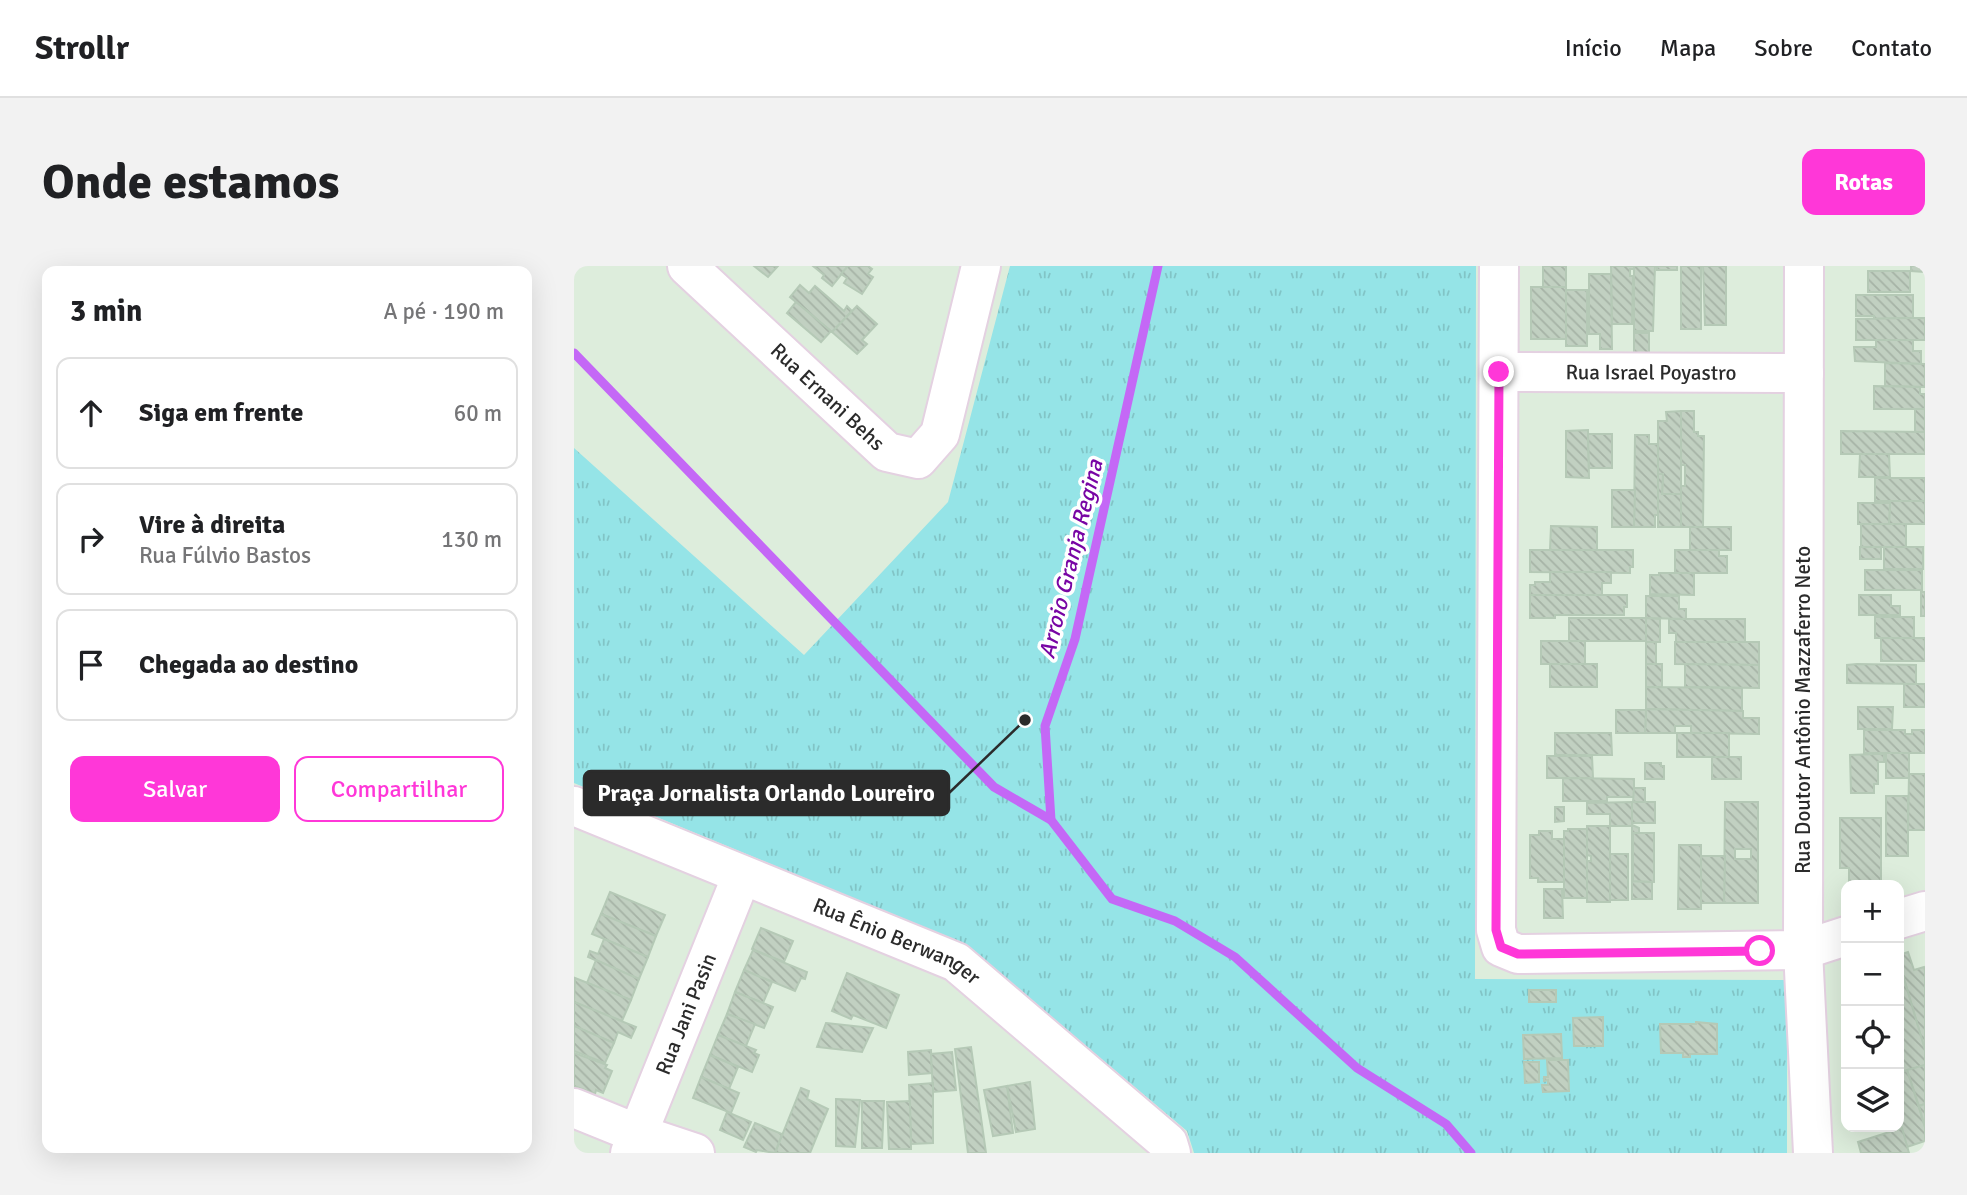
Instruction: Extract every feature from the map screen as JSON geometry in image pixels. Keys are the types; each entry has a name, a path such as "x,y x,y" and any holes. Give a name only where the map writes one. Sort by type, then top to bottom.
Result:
{"street":[{"name":"Rua Ernani Behs","path":"687,266 887,452 918,459 940,434 981,266"},
{"path":"1499,266 1496,930 1501,947 1518,954 1803,950 1841,938"},
{"name":"Rua Doutor Antônio Mazzaferro Neto","path":"1804,266 1803,950 1813,1153"},
{"name":"Rua Israel Poyastro","path":"1499,372 1804,373"},
{"name":"Rua Ênio Berwanger","path":"574,806 956,962 1157,1150"},
{"name":"Rua Jani Pasin","path":"634,1143 742,875"},
{"path":"1904,917 1925,911"},
{"path":"574,1108 634,1143 695,1153"}],"green space":[{"path":"1010,266 1476,266 1475,979 1787,980 1787,1153 1194,1153 1187,1131 965,944 574,783 574,448 804,655 948,502"}],"building":[{"path":"754,266 778,266 768,277"},
{"path":"813,266 848,266 832,286"},
{"path":"848,266 868,266 872,269 868,274 873,277 862,294 844,283 847,278 841,274"},
{"path":"1543,266 1566,266 1566,287 1543,287"},
{"path":"1611,266 1634,266 1634,269 1630,269 1630,276 1633,276 1632,324 1612,324"},
{"path":"1634,266 1655,266 1653,331 1634,331"},
{"path":"1657,266 1677,266 1677,270 1657,270"},
{"path":"1681,266 1701,266 1701,329 1681,329"},
{"path":"1703,266 1726,266 1726,325 1705,325"},
{"path":"1911,266 1925,266 1925,272 1911,271"},
{"path":"1868,271 1910,271 1910,292 1868,292"},
{"path":"1589,274 1611,274 1612,349 1600,349 1600,334 1589,334"},
{"path":"800,285 809,293 815,286 844,311 847,306 852,311 832,332 790,297"},
{"path":"1531,287 1566,287 1566,339 1531,339"},
{"path":"1566,290 1587,290 1587,346 1566,346"},
{"path":"1856,295 1913,295 1913,318 1874,319 1874,316 1856,316"},
{"path":"796,302 831,331 821,342 787,313"},
{"path":"857,306 877,324 862,340 867,344 857,354 832,332"},
{"path":"1925,318 1925,340 1856,340 1856,319"},
{"path":"1634,333 1649,333 1649,353 1634,353"},
{"path":"1876,340 1913,340 1913,351 1921,351 1921,364 1855,361 1854,347 1876,347"},
{"path":"1885,363 1925,364 1925,387 1885,386"},
{"path":"1874,386 1920,387 1920,394 1925,394 1925,409 1874,409"},
{"path":"1915,409 1925,409 1925,432 1915,432"},
{"path":"1681,411 1681,494 1662,494 1663,474 1658,474 1658,421 1667,421 1666,412"},
{"path":"1681,411 1694,411 1694,432 1698,432 1698,436 1704,436 1703,527 1681,527 1681,486 1685,486 1685,465 1681,465"},
{"path":"1588,430 1589,478 1566,477 1566,431"},
{"path":"1841,431 1925,432 1925,454 1841,454"},
{"path":"1588,434 1612,434 1612,468 1589,468"},
{"path":"1635,435 1649,435 1649,444 1658,444 1658,515 1655,515 1655,527 1634,527"},
{"path":"1860,454 1889,454 1890,477 1859,477"},
{"path":"1658,474 1663,474 1662,494 1681,494 1681,527 1658,527"},
{"path":"1875,478 1925,478 1925,501 1875,501"},
{"path":"1612,490 1635,490 1634,527 1612,527"},
{"path":"1890,501 1925,501 1925,524 1889,524"},
{"path":"1858,503 1890,503 1889,524 1858,524"},
{"path":"1861,524 1906,524 1906,547 1861,547"},
{"path":"1551,526 1597,527 1597,550 1550,550"},
{"path":"1690,527 1731,527 1731,550 1690,550"},
{"path":"1860,547 1881,547 1881,559 1860,559"},
{"path":"1884,547 1923,547 1923,569 1884,569"},
{"path":"1530,550 1633,550 1633,567 1630,567 1630,573 1530,572"},
{"path":"1675,550 1719,550 1719,556 1727,556 1727,573 1675,573"},
{"path":"1865,570 1922,570 1922,590 1865,590"},
{"path":"1550,572 1611,572 1611,583 1602,583 1602,595 1530,595 1530,585 1535,585 1535,582 1550,582"},
{"path":"1694,573 1694,595 1650,594 1650,575"},
{"path":"1921,592 1925,592 1925,616 1921,616"},
{"path":"1530,595 1627,595 1627,607 1624,607 1624,615 1555,615 1555,618 1530,618"},
{"path":"1859,595 1891,595 1891,606 1900,606 1900,615 1859,615"},
{"path":"1646,596 1679,596 1679,609 1686,609 1686,619 1646,618"},
{"path":"1875,617 1914,617 1914,638 1875,638"},
{"path":"1569,618 1646,618 1646,641 1569,641"},
{"path":"1646,618 1660,619 1660,642 1646,642"},
{"path":"1669,619 1745,619 1745,642 1676,642 1676,633 1669,633"},
{"path":"1881,638 1925,638 1925,661 1881,661"},
{"path":"1541,641 1585,641 1585,664 1541,664"},
{"path":"1646,642 1656,642 1656,664 1646,664"},
{"path":"1675,642 1759,642 1759,665 1675,664"},
{"path":"1550,664 1597,664 1597,687 1550,687"},
{"path":"1646,664 1662,664 1662,687 1646,687"},
{"path":"1685,664 1759,665 1759,688 1685,687"},
{"path":"1847,665 1916,665 1916,684 1847,683"},
{"path":"1904,684 1925,684 1925,707 1904,707"},
{"path":"1646,687 1742,688 1742,711 1646,709"},
{"path":"1858,707 1893,707 1892,729 1858,729"},
{"path":"1646,709 1743,711 1743,718 1759,718 1759,734 1691,733 1691,726 1675,726 1675,733 1645,733"},
{"path":"1616,710 1646,710 1645,733 1616,733"},
{"path":"1864,730 1905,730 1905,734 1912,734 1912,730 1925,730 1925,753 1864,753"},
{"path":"1555,733 1611,733 1612,755 1555,755"},
{"path":"1677,733 1729,733 1729,757 1677,757"},
{"path":"1886,753 1909,753 1909,778 1886,778"},
{"path":"1884,754 1884,762 1878,762 1878,784 1874,784 1874,793 1851,793 1850,755"},
{"path":"1547,756 1592,756 1593,778 1547,778"},
{"path":"1712,757 1741,757 1741,779 1712,779"},
{"path":"1645,763 1661,763 1661,766 1664,766 1664,779 1645,779"},
{"path":"1909,774 1925,774 1925,830 1908,830"},
{"path":"1563,778 1634,779 1634,797 1607,797 1607,801 1563,801"},
{"path":"1634,788 1645,788 1645,802 1633,802"},
{"path":"1886,796 1908,796 1908,856 1886,856"},
{"path":"1632,802 1655,802 1655,823 1632,823"},
{"path":"1632,802 1632,826 1610,826 1610,814 1587,814 1587,803"},
{"path":"1725,802 1758,802 1758,903 1724,903","holes":["1735,849 1751,849 1751,859 1735,859"]},
{"path":"1555,807 1564,807 1564,821 1555,822"},
{"path":"1840,818 1881,818 1881,880 1849,880 1849,868 1840,868"},
{"path":"1632,825 1639,828 1639,833 1633,833 1633,881 1652,882 1652,899 1632,899"},
{"path":"1587,826 1610,826 1610,902 1587,902 1587,861 1591,861 1591,856 1587,855"},
{"path":"1587,829 1587,898 1564,898 1564,831"},
{"path":"1539,831 1552,831 1552,839 1564,839 1564,882 1538,882 1538,878 1530,878 1530,835 1539,835"},
{"path":"1633,833 1654,833 1654,882 1633,881"},
{"path":"1679,845 1701,845 1701,909 1678,909"},
{"path":"1610,854 1628,854 1628,900 1610,900"},
{"path":"1701,856 1725,856 1724,903 1701,903"},
{"path":"1544,889 1562,889 1563,918 1544,918"},
{"path":"610,892 665,915 656,936 601,914"},
{"path":"601,914 656,936 648,957 592,934"},
{"path":"761,928 793,941 784,962 752,949"},
{"path":"604,939 648,957 639,979 588,957 590,951 598,954"},
{"path":"753,950 807,972 805,979 801,978 795,991 744,970"},
{"path":"1908,952 1914,970 1924,967 1925,971 1925,1050 1904,979 1904,953"},
{"path":"596,960 639,979 631,1000 587,983"},
{"path":"744,970 772,982 763,1003 735,992"},
{"path":"847,973 899,995 886,1028 853,1015 851,1019 832,1011"},
{"path":"575,978 631,1000 622,1021 574,1002"},
{"path":"1904,979 1925,1050 1925,1065 1904,1071"},
{"path":"1529,990 1556,990 1556,1002 1529,1002"},
{"path":"735,992 773,1007 764,1028 727,1014"},
{"path":"574,1002 636,1027 631,1038 618,1032 614,1043 574,1026"},
{"path":"727,1014 755,1024 746,1046 718,1035"},
{"path":"1603,1017 1603,1046 1574,1046 1573,1018"},
{"path":"826,1023 873,1028 862,1052 817,1047"},
{"path":"1660,1024 1717,1024 1717,1054 1690,1054 1690,1057 1683,1057 1683,1053 1661,1053"},
{"path":"574,1026 614,1043 605,1063 574,1051"},
{"path":"1561,1034 1562,1058 1524,1059 1523,1035"},
{"path":"718,1035 756,1050 754,1053 759,1055 752,1072 710,1055"},
{"path":"971,1047 986,1153 968,1153 955,1049"},
{"path":"931,1050 932,1073 909,1075 908,1052"},
{"path":"952,1052 956,1090 933,1092 931,1054"},
{"path":"574,1053 607,1065 605,1068 612,1071 603,1093 596,1090 595,1094 574,1086"},
{"path":"710,1055 738,1067 729,1089 701,1077"},
{"path":"1547,1060 1568,1060 1569,1091 1543,1092 1542,1085 1548,1085 1548,1080 1544,1081 1544,1077 1548,1077"},
{"path":"1524,1062 1539,1062 1539,1082 1525,1083"},
{"path":"1925,1065 1925,1104 1919,1106 1907,1070"},
{"path":"1907,1070 1925,1127 1925,1141 1907,1147 1903,1132 1904,1071"},
{"path":"701,1077 739,1093 731,1113 693,1098"},
{"path":"1030,1082 1035,1129 1016,1132 1007,1086"},
{"path":"933,1083 933,1143 911,1144 909,1085"},
{"path":"1007,1086 1013,1133 993,1136 984,1090"},
{"path":"801,1088 809,1091 807,1099 828,1109 810,1153 775,1153"},
{"path":"836,1099 860,1100 855,1147 836,1146"},
{"path":"862,1101 884,1101 882,1148 862,1148"},
{"path":"910,1101 911,1149 889,1149 887,1102"},
{"path":"1925,1104 1925,1127 1919,1106"},
{"path":"727,1112 751,1122 743,1140 720,1130"},
{"path":"755,1123 782,1134 775,1153 756,1152 744,1147"},
{"path":"1889,1132 1903,1132 1909,1153 1861,1153 1858,1142"}],"waterway":[{"name":"Arroio Granja Regina","path":"1158,266 1075,639 1045,726 1051,820 1112,899 1175,921 1235,957 1357,1068 1446,1124 1471,1153"},
{"path":"574,353 994,787 1051,820"}],"place":[{"name":"Praça Jornalista Orlando Loureiro","path":"1025,720"}],"route":[{"path":"1499,372 1496,930 1501,947 1518,954 1760,951"}]}
